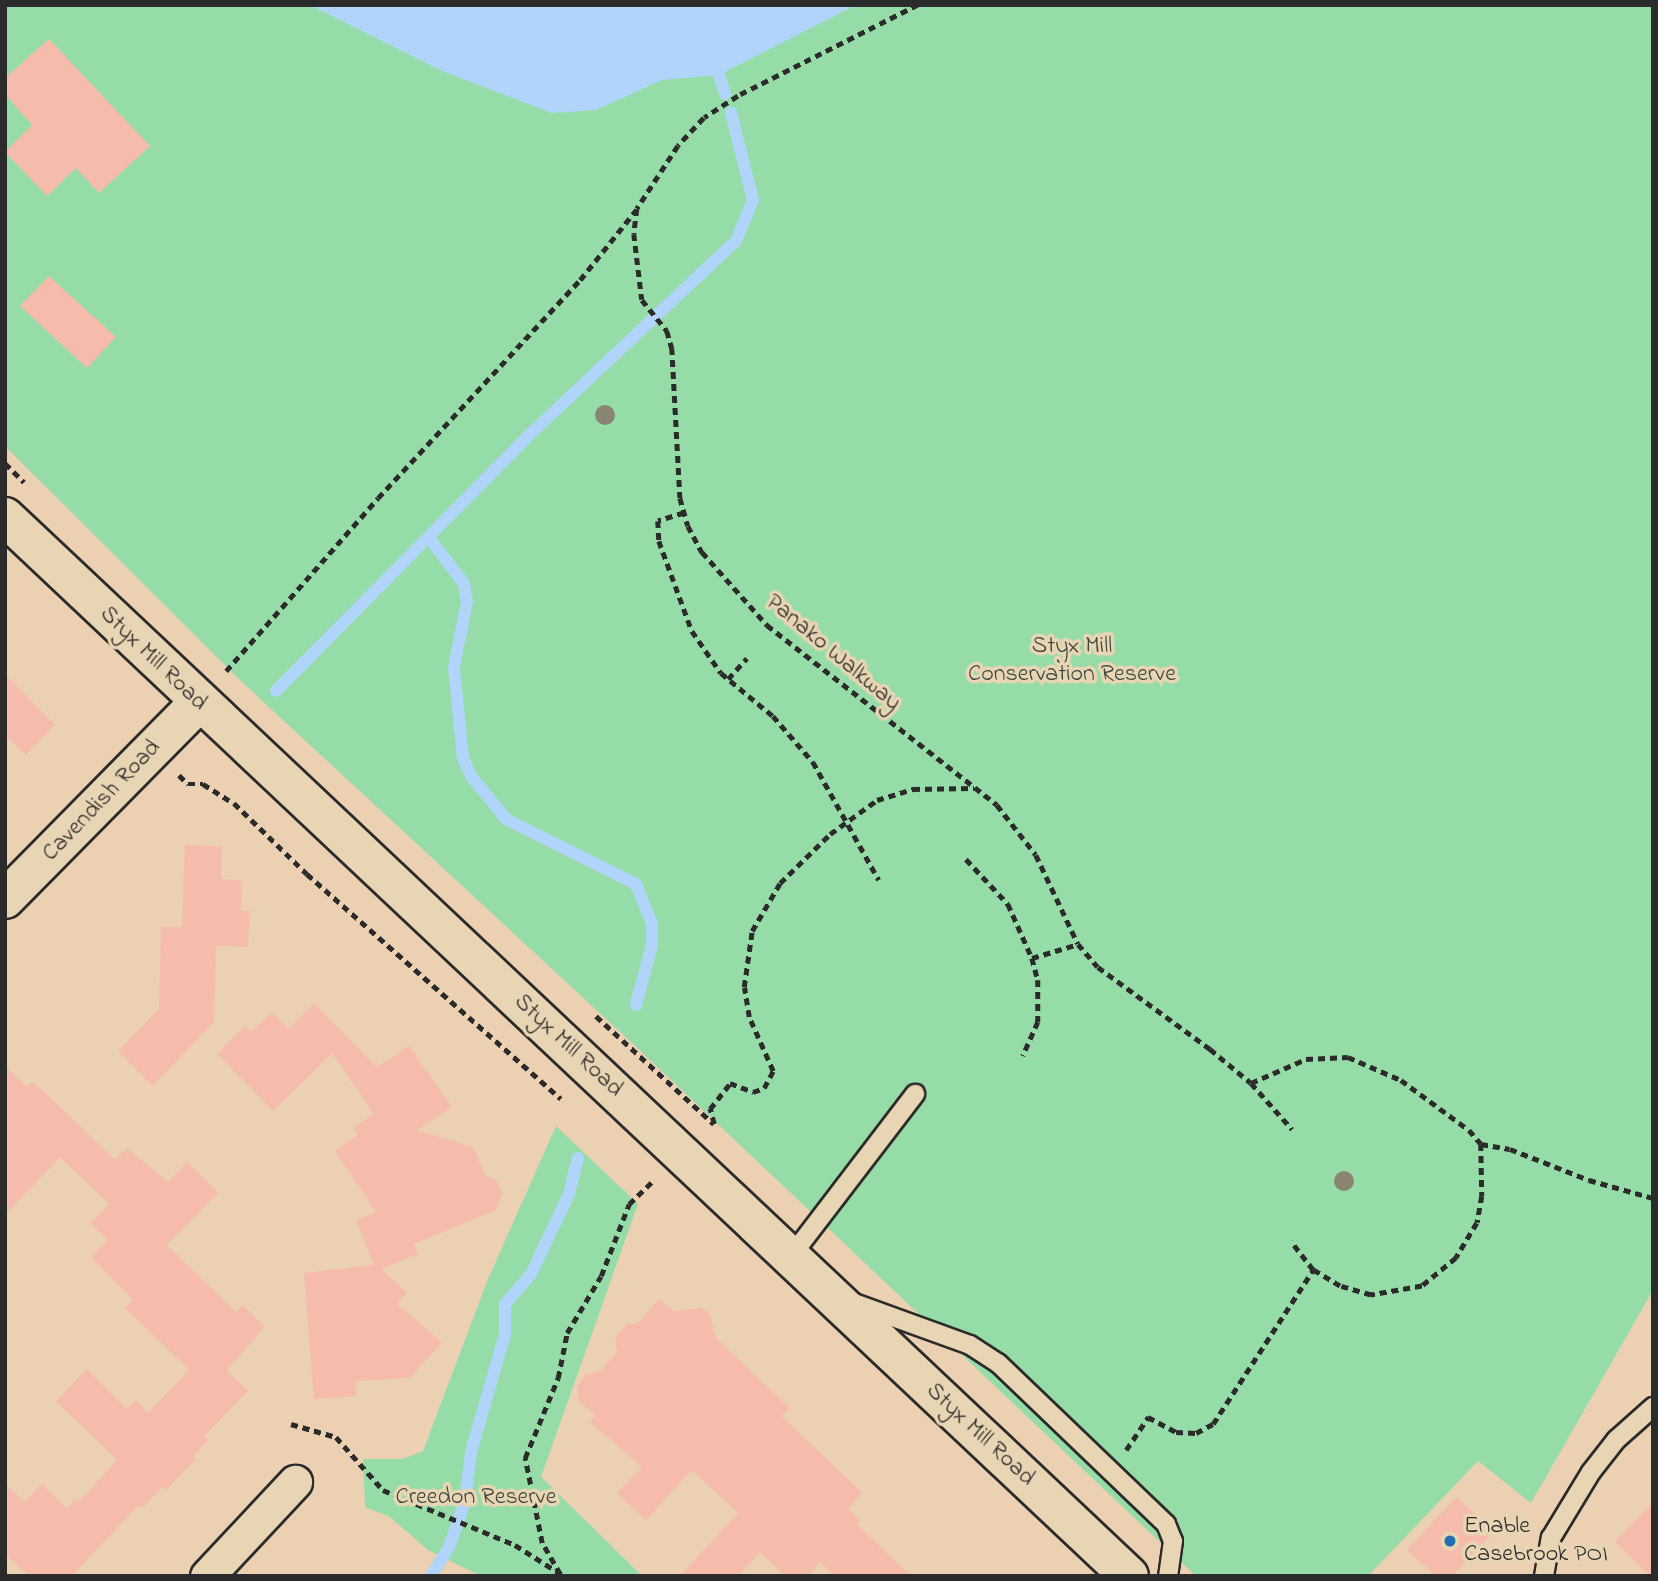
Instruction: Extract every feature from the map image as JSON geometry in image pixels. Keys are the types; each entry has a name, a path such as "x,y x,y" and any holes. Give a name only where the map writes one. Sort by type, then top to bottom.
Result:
{"street":[{"name":"Styx Mill Road","path":"5,517 199,702 792,1255 1129,1576"},
{"name":"Cavendish Road","path":"5,899 199,702"},
{"path":"207,1576 295,1482"}],"lane":[{"path":"792,1255 915,1094"},
{"path":"831,1294 985,1353 1171,1532 1168,1576"},
{"path":"1544,1576 1551,1538 1591,1472 1616,1440 1653,1407"}],"path":[{"path":"199,702 378,498 580,281 637,209 678,146 704,118 738,96 918,5"},
{"name":"Panako Walkway","path":"637,209 634,234 642,300 658,321 672,348 684,513 702,552 767,625 997,805 1037,855 1078,944 1098,967 1251,1083 1292,1129"},
{"path":"684,513 658,522 666,569 692,631 728,679 795,739 847,820 878,880"},
{"path":"728,679 747,658"},
{"path":"179,775 188,784 203,784 234,803 307,874 564,1101"},
{"path":"714,1124 710,1109 730,1083 753,1092 764,1088 773,1071 749,1017 744,987 752,931 780,883 847,820 897,791 975,788"},
{"path":"966,859 1008,904 1032,958 1040,1001 1038,1022 1023,1056"},
{"path":"1032,958 1078,944"},
{"path":"1251,1083 1306,1059 1348,1056 1401,1080 1469,1130 1481,1144 1482,1186 1477,1223 1457,1258 1438,1275 1408,1291 1371,1295 1340,1286 1312,1270 1291,1242"},
{"path":"1481,1144 1510,1149 1653,1199"},
{"path":"562,1575 542,1543 525,1458 558,1378 561,1345 601,1276 629,1205 652,1182 643,1173"},
{"path":"1111,1472 1148,1418 1176,1432 1196,1433 1213,1424 1312,1270"},
{"path":"291,1424 336,1437 383,1490 473,1525 562,1575"}],"green space":[{"name":"Styx Mill Conservation Reserve","path":"5,5 1653,5 1653,1290 1531,1503 1478,1461 1368,1576 1196,1576 631,1042 243,683 5,446"},
{"name":"Creedon Reserve","path":"556,1126 638,1204 541,1477 642,1576 481,1576 428,1550 390,1517 365,1507 363,1459 402,1459 423,1451 488,1279"}],"water":[{"path":"310,5 856,5 719,75 662,80 596,110 552,113 442,71"}],"building":[{"path":"49,39 150,146 99,193 76,168 47,196 5,152 32,125 5,94 5,78"},
{"path":"49,276 116,337 87,368 20,306"},
{"path":"5,674 55,725 26,755 5,734"},
{"path":"185,845 222,846 221,879 242,881 241,911 250,911 248,947 216,946 214,1022 153,1086 118,1051 159,1009 161,927 182,927"},
{"path":"314,1003 377,1067 409,1046 452,1107 417,1130 473,1147 485,1174 497,1181 502,1193 496,1210 414,1244 418,1254 381,1269 407,1293 397,1304 442,1342 410,1378 355,1381 356,1396 314,1399 304,1273 374,1265 356,1220 376,1212 335,1151 358,1135 353,1128 374,1114 332,1053 273,1111 217,1054 245,1026 251,1032 272,1012 288,1029"},
{"path":"5,1066 27,1087 32,1082 41,1089 115,1160 127,1148 168,1182 187,1162 218,1193 167,1245 236,1312 243,1305 264,1327 227,1371 248,1391 204,1436 208,1440 193,1456 196,1459 166,1490 162,1487 142,1508 139,1505 72,1576 29,1576 5,1554 5,1484 25,1502 42,1484 67,1508 75,1499 79,1502 117,1460 56,1401 87,1369 127,1409 136,1400 148,1413 189,1370 125,1308 133,1300 91,1257 108,1240 90,1223 109,1204 60,1157 5,1215"},
{"path":"659,1299 674,1311 702,1308 711,1316 715,1337 790,1408 782,1416 862,1493 848,1509 860,1520 857,1524 911,1576 834,1576 820,1562 808,1576 785,1576 760,1552 738,1576 680,1576 738,1513 692,1470 646,1520 617,1493 642,1467 590,1422 595,1415 579,1401 577,1387 585,1375 600,1371 617,1352 615,1338 627,1324 637,1324"},
{"name":"Enable Casebrook POI","path":"1456,1497 1494,1531 1453,1576 1435,1576 1407,1550"},
{"path":"1653,1502 1653,1576 1650,1576 1615,1542"}],"waterway":[{"path":"719,75 725,94"},
{"path":"276,691 526,438 736,241 753,200 731,113"},
{"path":"429,538 464,584 467,602 454,667 463,758 471,776 506,819 636,884 652,924 652,945 636,1005"},
{"path":"431,1576 449,1547 465,1502 471,1452 505,1334 505,1304 531,1274 569,1194 578,1158"}],"place":[{"name":"Enable Casebrook POI","path":"1450,1541"}]}
